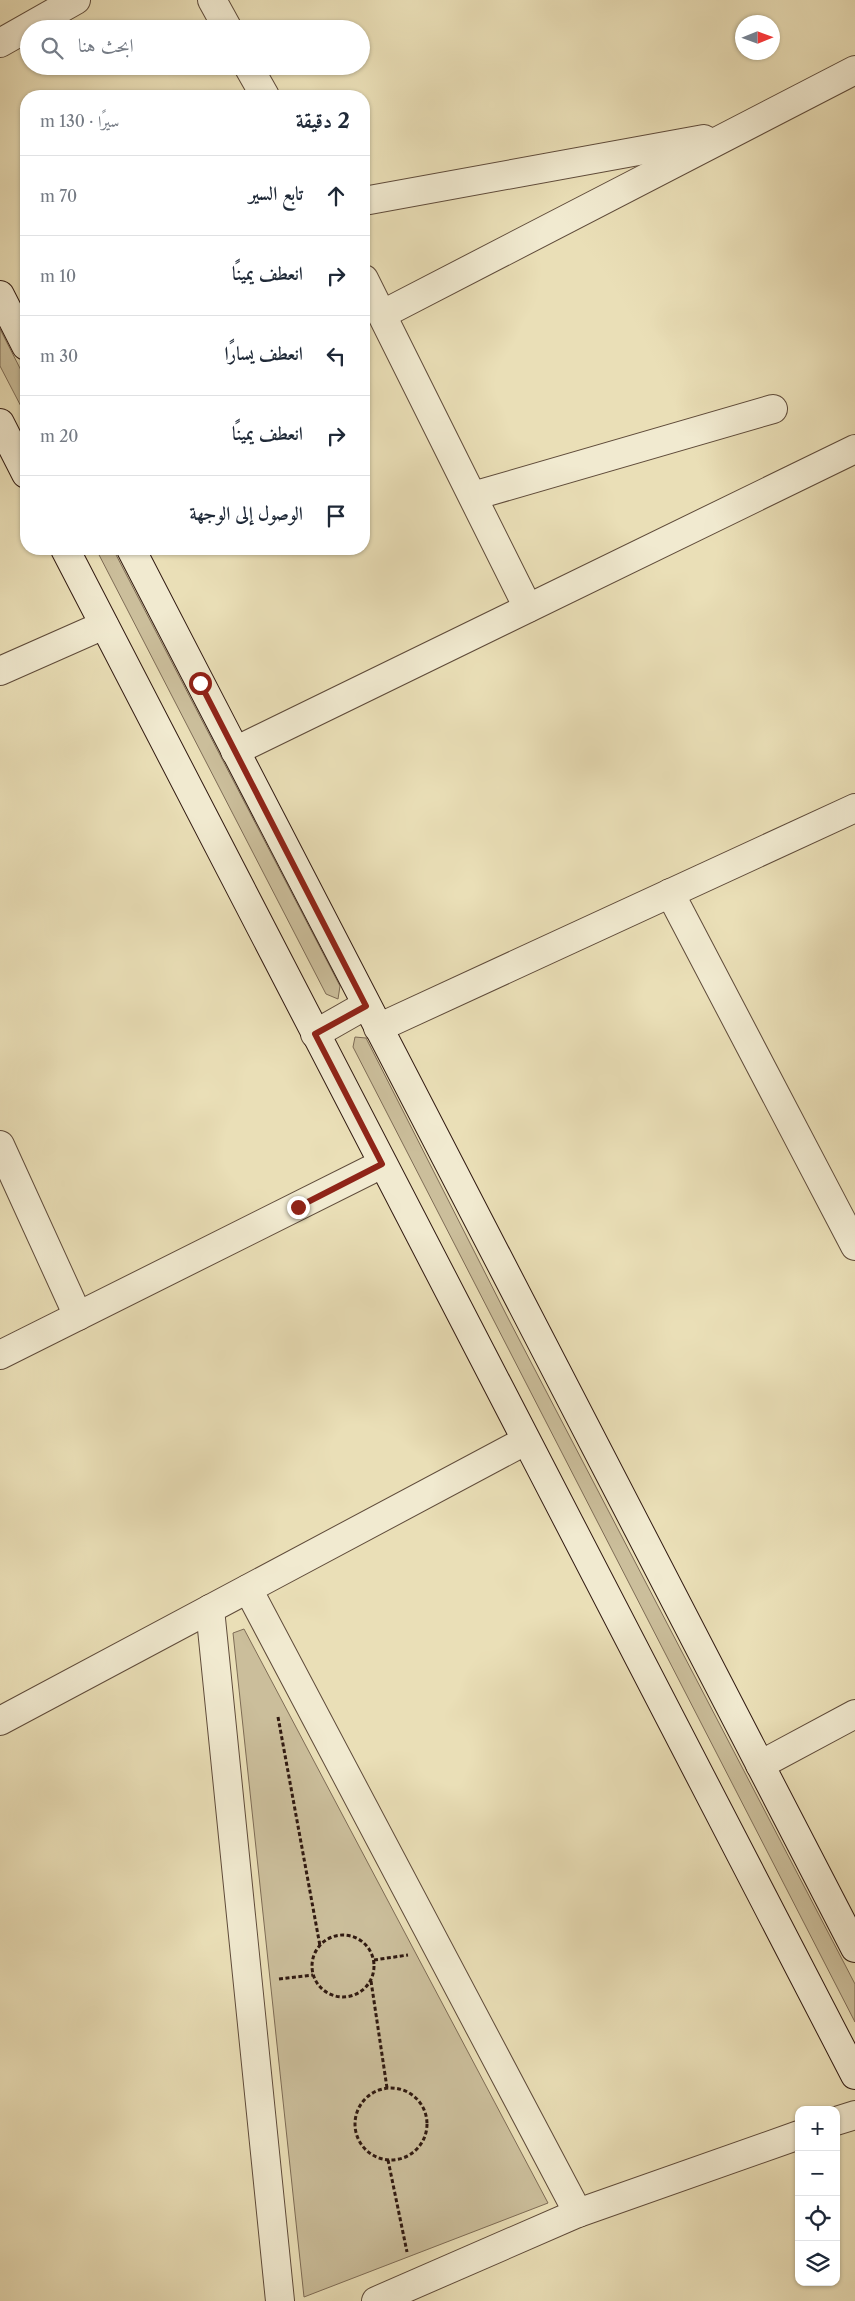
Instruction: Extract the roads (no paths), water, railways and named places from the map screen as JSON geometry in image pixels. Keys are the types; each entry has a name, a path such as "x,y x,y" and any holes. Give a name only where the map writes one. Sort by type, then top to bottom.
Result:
{"street":[{"path":"41,20 76,0"},
{"path":"212,0 223,20"},
{"path":"0,43 20,32"},
{"path":"383,314 855,70"},
{"path":"253,75 261,90"},
{"path":"370,199 733,134"},
{"path":"370,290 528,608"},
{"path":"0,295 20,334"},
{"path":"473,496 773,409"},
{"path":"0,423 20,462"},
{"path":"235,751 855,449"},
{"path":"68,555 525,1441 855,2075"},
{"path":"134,555 855,1948"},
{"path":"0,671 104,625"},
{"path":"315,1034 372,1017 670,893 855,808"},
{"path":"670,893 855,1246"},
{"path":"0,1145 78,1316"},
{"path":"0,1355 382,1164"},
{"path":"0,1721 525,1441"},
{"path":"248,1589 578,2213"},
{"path":"210,1609 280,2301"},
{"path":"760,1765 855,1714"},
{"path":"840,2120 855,2115"},
{"path":"376,2301 578,2213 795,2136"}]}
